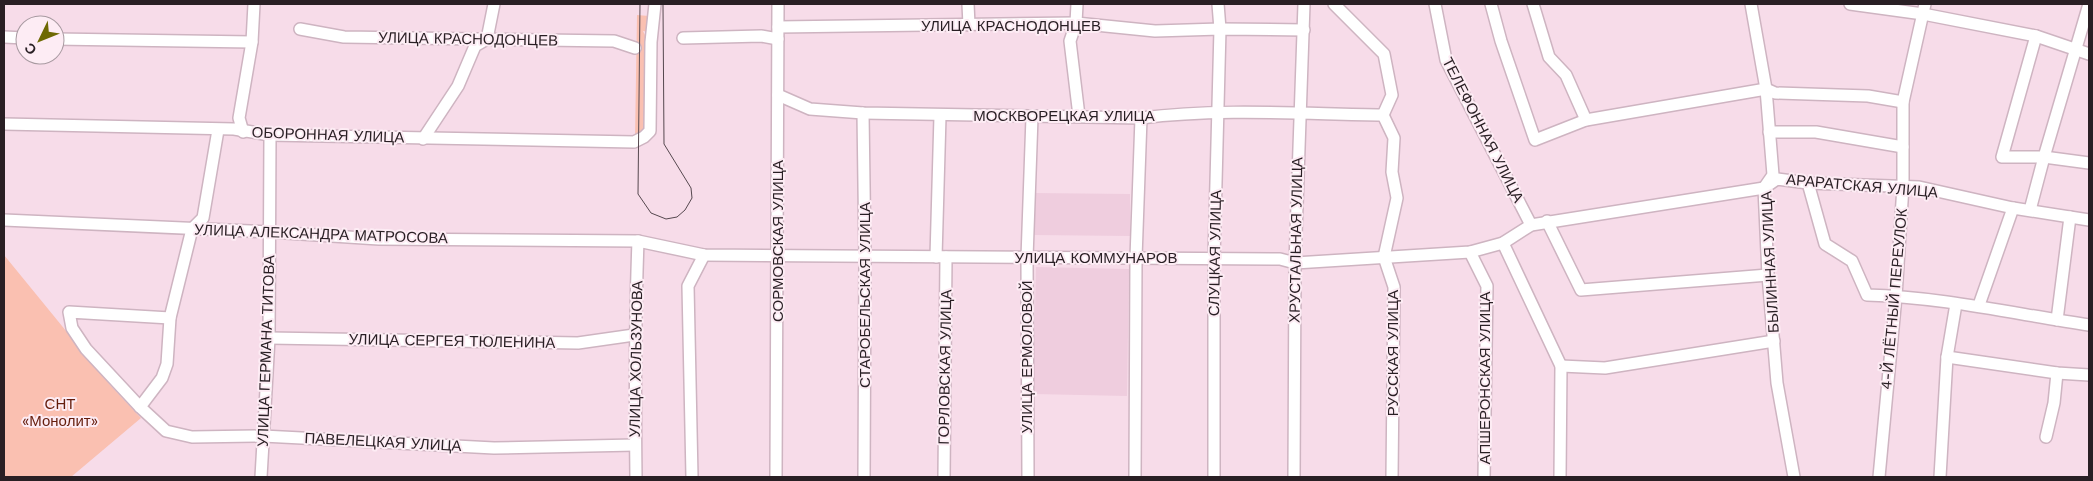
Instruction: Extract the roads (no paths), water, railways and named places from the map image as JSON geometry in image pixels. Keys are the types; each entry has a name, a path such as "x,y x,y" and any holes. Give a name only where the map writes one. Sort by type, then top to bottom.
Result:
{"street":[{"path":"243,132 239,118 252,42 254,4"},
{"path":"423,139 458,86 475,46 488,39 494,4"},
{"name":"ОБОРОННАЯ УЛИЦА","path":"4,124 234,129 270,135 634,142 644,137 650,131 651,42 655,4"},
{"name":"СОРМОВСКАЯ УЛИЦА","path":"776,477 778,4"},
{"path":"968,4 969,25"},
{"path":"1077,4 1076,23 1070,42 1079,116"},
{"name":"СЛУЦКАЯ УЛИЦА","path":"1214,477 1214,259 1220,28 1218,4"},
{"name":"ХРУСТАЛЬНАЯ УЛИЦА","path":"1294,477 1295,263 1304,4"},
{"path":"1334,4 1384,54 1392,95 1384,115 1394,138 1392,172 1397,198 1384,257"},
{"name":"ТЕЛЕФОННАЯ УЛИЦА","path":"1435,4 1446,60 1531,225"},
{"path":"1491,4 1535,140 1586,120 1766,89 1776,93 1868,96 1903,102"},
{"path":"1533,4 1549,57 1566,76 1586,120"},
{"name":"БЫЛИННАЯ УЛИЦА","path":"1751,4 1766,89 1773,175 1764,188 1768,275 1777,383 1794,477"},
{"path":"1850,4 1924,9 2036,36 2089,54"},
{"path":"2030,210 2089,4"},
{"name":"4-Й ЛЁТНЫЙ ПЕРЕУЛОК","path":"1879,477 1896,296 1903,186 1903,102 1924,9"},
{"name":"УЛИЦА КРАСНОДОНЦЕВ","path":"684,38 761,36 778,33 969,25 1076,23 1155,31 1220,28 1304,30"},
{"name":"УЛИЦА КРАСНОДОНЦЕВ","path":"300,30 344,37 614,41 635,48"},
{"path":"2036,36 2002,157 2044,157 2089,163"},
{"path":"65,38 252,42"},
{"name":"МОСКВОРЕЦКАЯ УЛИЦА","path":"778,95 810,109 940,116 1141,118 1178,113 1218,112 1384,115"},
{"name":"СТАРОБЕЛЬСКАЯ УЛИЦА","path":"864,113 864,477"},
{"name":"ГОРЛОВСКАЯ УЛИЦА","path":"940,116 944,477"},
{"name":"УЛИЦА ЕРМОЛОВОЙ","path":"1028,477 1027,258 1032,117"},
{"path":"1135,477 1136,258 1141,118"},
{"path":"140,407 162,378 167,364 170,318 192,229 202,218 218,130"},
{"path":"1769,132 1816,132 1902,146"},
{"name":"УЛИЦА ГЕРМАНА ТИТОВА","path":"261,477 269,338 270,135"},
{"name":"АРАРАТСКАЯ УЛИЦА","path":"1547,221 1764,188 1777,179 1934,189 2013,208 2089,220"},
{"path":"1808,182 1825,244 1852,261 1867,295 1896,296 1979,305 2089,325"},
{"path":"1979,305 2013,208"},
{"path":"2057,320 2070,217"},
{"name":"УЛИЦА АЛЕКСАНДРА МАТРОСОВА","path":"4,220 379,239 638,241"},
{"path":"1547,221 1581,290 1768,275"},
{"name":"УЛИЦА КОММУНАРОВ","path":"638,241 704,255 1280,259 1295,263 1470,252 1503,243 1531,225 1547,221"},
{"name":"УЛИЦА ХОЛЬЗУНОВА","path":"636,477 634,335 638,241"},
{"path":"1503,243 1561,366 1560,477"},
{"name":"АПШЕРОНСКАЯ УЛИЦА","path":"1470,252 1487,286 1484,477"},
{"path":"692,477 688,286 704,255"},
{"name":"РУССКАЯ УЛИЦА","path":"1384,257 1394,287 1392,477"},
{"path":"1940,477 1948,357 1956,304"},
{"name":"ПАВЕЛЕЦКАЯ УЛИЦА","path":"170,318 70,312 72,328 86,349 140,407 166,430 192,437 263,436 494,448 635,445"},
{"name":"УЛИЦА СЕРГЕЯ ТЮЛЕНИНА","path":"269,338 578,343 634,335"},
{"path":"1561,366 1605,368 1774,341"},
{"path":"1948,357 2057,373 2089,375"},
{"path":"2046,437 2054,403 2057,373"}],"tram line":[{"path":"640,4 638,194 651,213 666,219 677,217 685,210 692,198 691,188 664,144 663,4"}],"park label":[{"name":"СНТ «Монолит»","path":"60,412"}]}
